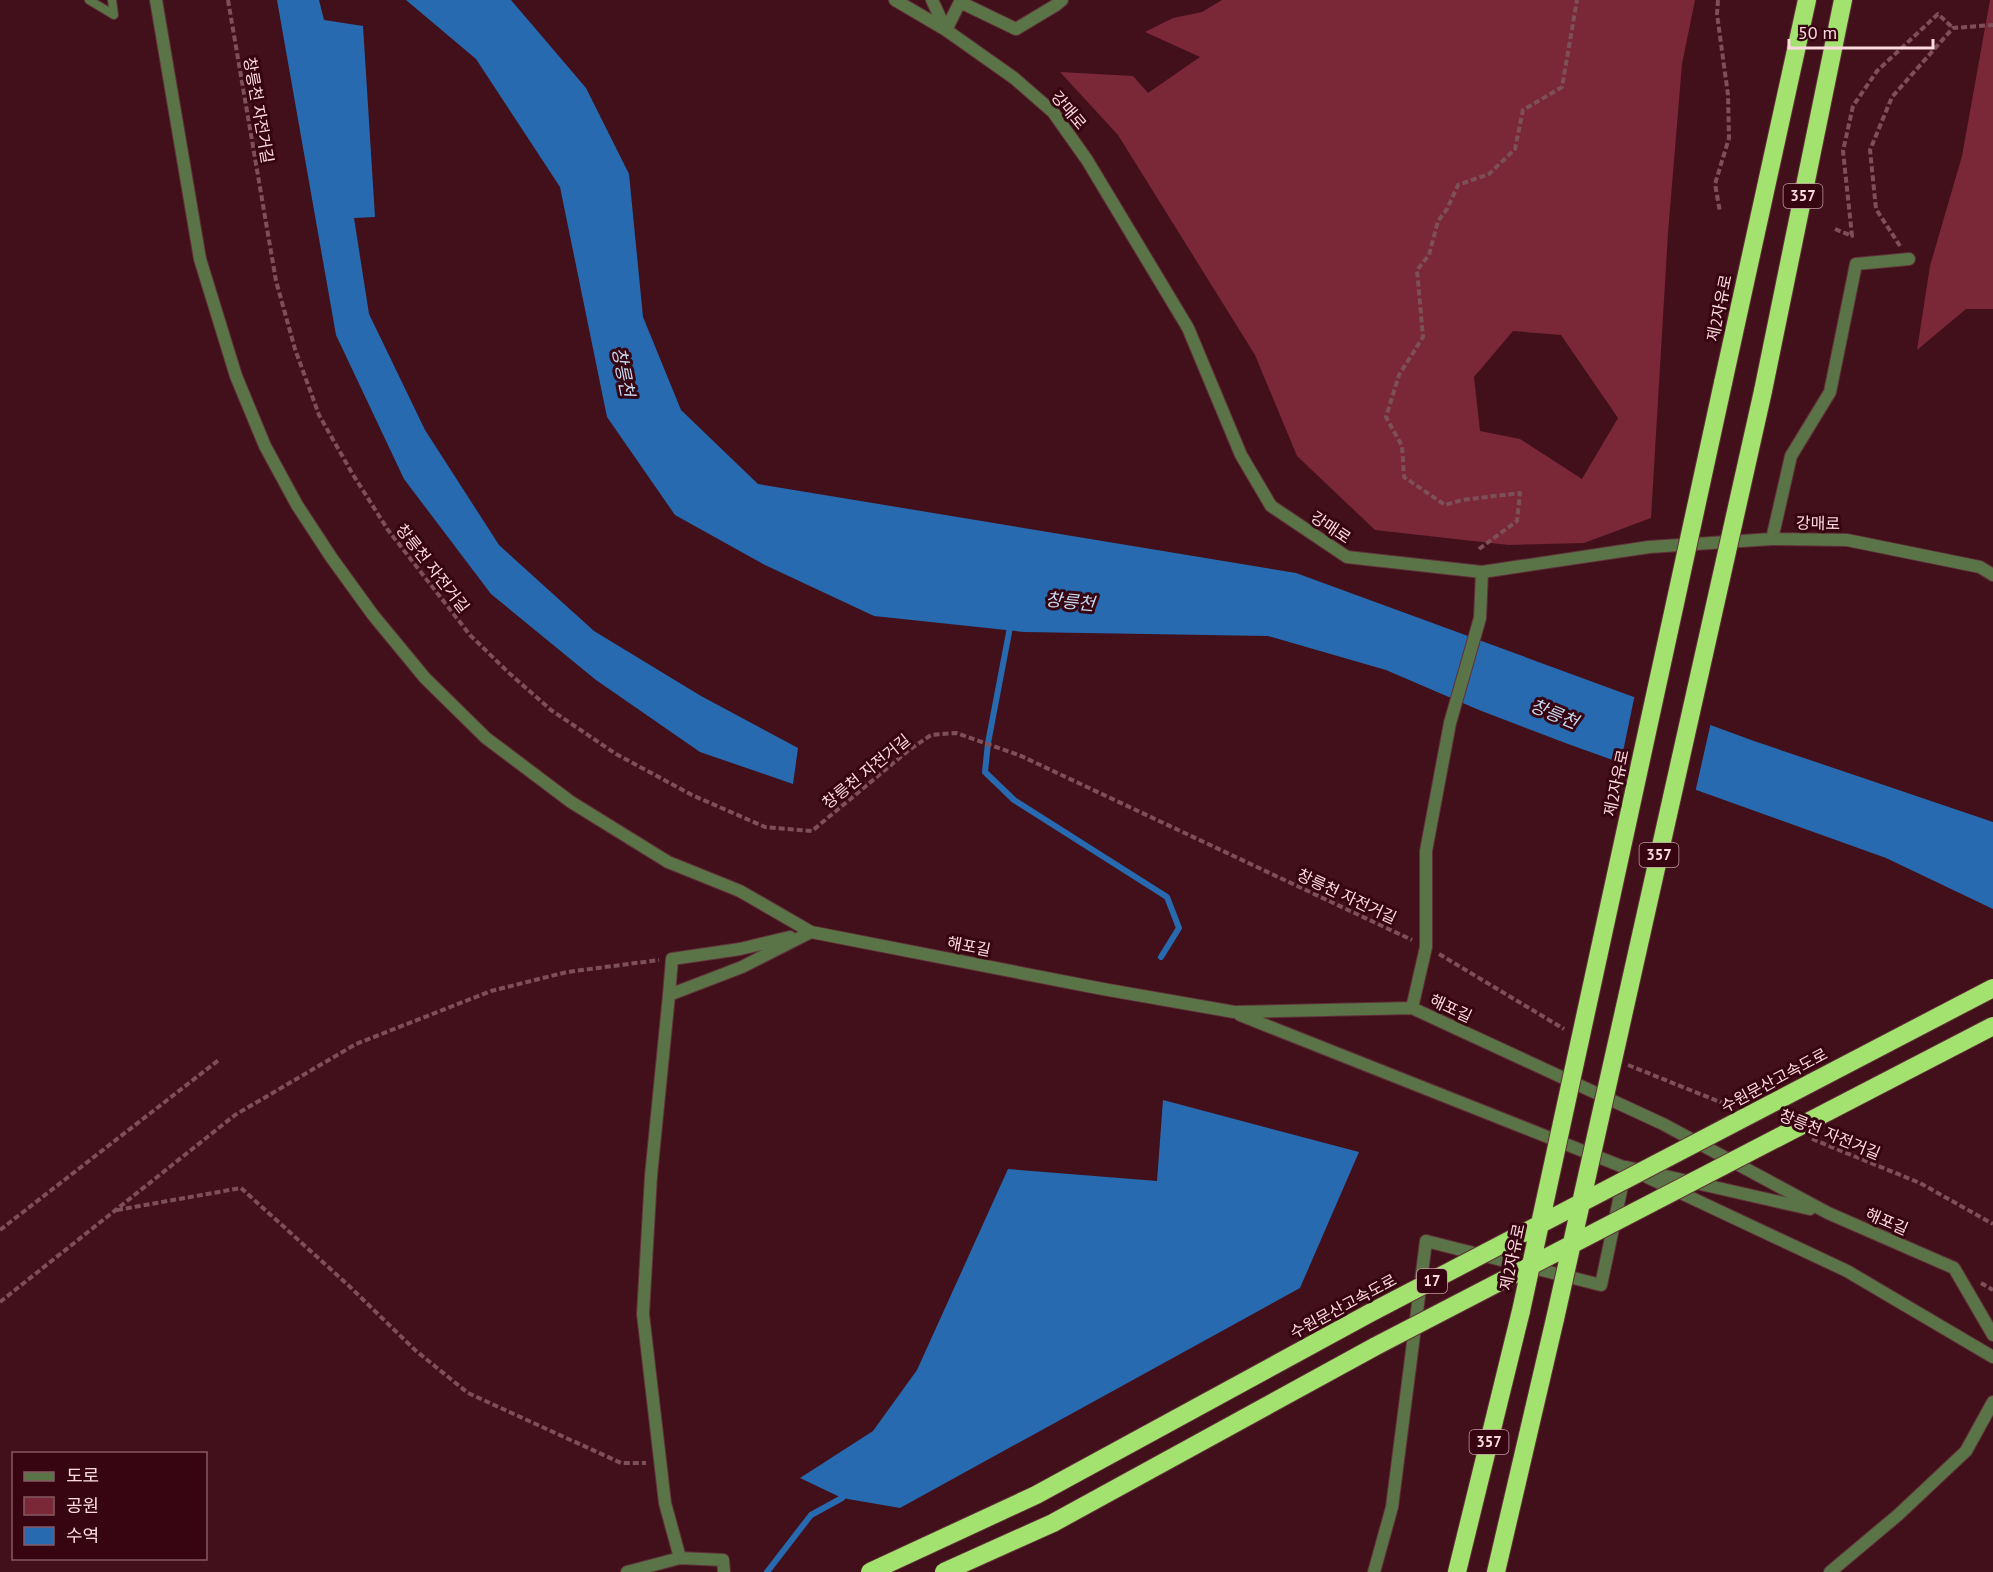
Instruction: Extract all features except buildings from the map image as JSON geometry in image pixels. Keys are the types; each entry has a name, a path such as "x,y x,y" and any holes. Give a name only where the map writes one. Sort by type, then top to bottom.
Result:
{"highway":[{"name":"제2자유로","path":"1457,1572 1521,1311 1807,0"},
{"name":"357","path":"1496,1572 1763,391 1842,0"},
{"name":"수원문산고속도로","path":"870,1572 1036,1495 1370,1313 1993,988"},
{"name":"17","path":"944,1572 1053,1522 1376,1346 1993,1026"}],"street":[{"path":"156,0 200,259 236,376 265,446 297,505 331,557 373,615 425,678 486,738 571,802 668,862 740,891 811,932"},
{"name":"강매로","path":"895,0 946,30 1014,78 1053,112 1087,160 1188,328 1240,455 1271,506 1347,558 1482,572 1649,547 1772,539 1847,540 1980,567 1993,575"},
{"name":"강매로","path":"932,0 946,30"},
{"path":"946,30 960,1 1016,29 1062,0"},
{"path":"1772,539 1791,456 1830,392 1856,264 1909,259"},
{"path":"1412,1008 1426,947 1426,851 1450,723 1480,618 1482,572"},
{"path":"680,1558 665,1503 643,1314 651,1176 672,958 741,950 811,932"},
{"path":"669,995 742,967 811,932"},
{"name":"해포길","path":"811,932 1234,1012 1412,1008 1663,1124 1828,1213 1954,1268 1993,1335"},
{"path":"1234,1012 1626,1167 1847,1271 1993,1357"},
{"path":"1626,1167 1828,1213"},
{"path":"1374,1572 1392,1507 1426,1241 1602,1285 1626,1167"},
{"path":"1830,1572 1898,1515 1966,1451 1993,1402"},
{"path":"627,1572 680,1558 723,1560 724,1572"}],"lane":[{"path":"89,0 114,15 112,0"}],"path":[{"name":"창릉천 자전거길","path":"228,0 276,281 295,349 319,415 387,530 470,635 551,710 616,754 692,795 765,827 812,831 909,750 931,735 956,733 1019,755 1426,947 1564,1029"},
{"path":"1479,549 1518,521 1520,493 1462,500 1444,505 1404,477 1402,446 1386,417 1399,375 1423,337 1417,270 1429,255 1438,221 1447,209 1458,185 1489,174 1515,149 1523,110 1562,87 1577,0"},
{"path":"1718,0 1728,95 1729,138 1714,184 1720,212"},
{"path":"1835,229 1852,236 1844,152 1853,106 1878,71 1938,15 1953,28"},
{"path":"1909,259 1876,209 1870,150 1892,97 1953,28 1993,25"},
{"path":"0,1302 235,1115 356,1044 491,991 567,972 672,958"},
{"path":"0,1230 220,1059"},
{"path":"1625,1063 1734,1108"},
{"name":"창릉천 자전거길","path":"1810,1138 1920,1183 1993,1224"},
{"path":"117,1210 241,1188 347,1284 415,1350 468,1393 621,1463 660,1462"}],"green space":[{"path":"1222,0 1695,0 1682,64 1668,233 1651,518 1584,543 1509,545 1375,530 1297,456 1255,355 1118,135 1060,72 1133,76 1148,93 1200,57 1145,32 1173,18 1202,12","holes":["1513,331 1561,335 1618,418 1582,479 1520,439 1480,431 1474,377"]},
{"path":"1990,0 1993,0 1993,309 1966,309 1917,350 1930,266 1962,156"}],"water":[{"path":"277,0 319,0 324,20 363,26 375,217 354,218 369,314 425,430 499,545 594,631 701,696 798,748 793,784 700,752 596,680 491,594 404,479 336,335"},
{"name":"창릉천","path":"406,0 511,0 586,88 629,174 643,317 681,410 758,484 1296,573 1754,741 1993,822 1993,909 1886,858 1568,744 1479,710 1386,670 1268,636 1024,632 874,616 765,565 675,515 607,417 560,187 476,59"},
{"path":"1163,1100 1359,1152 1300,1288 900,1508 842,1498 800,1478 873,1431 917,1370 1008,1169 1157,1181"}],"pier":[{"path":"1635,694 1711,722 1695,793 1620,766"}],"waterway":[{"path":"1011,622 988,743 985,772 1014,800 1167,897 1179,928 1161,957"},
{"path":"767,1572 811,1515 842,1498"}]}
